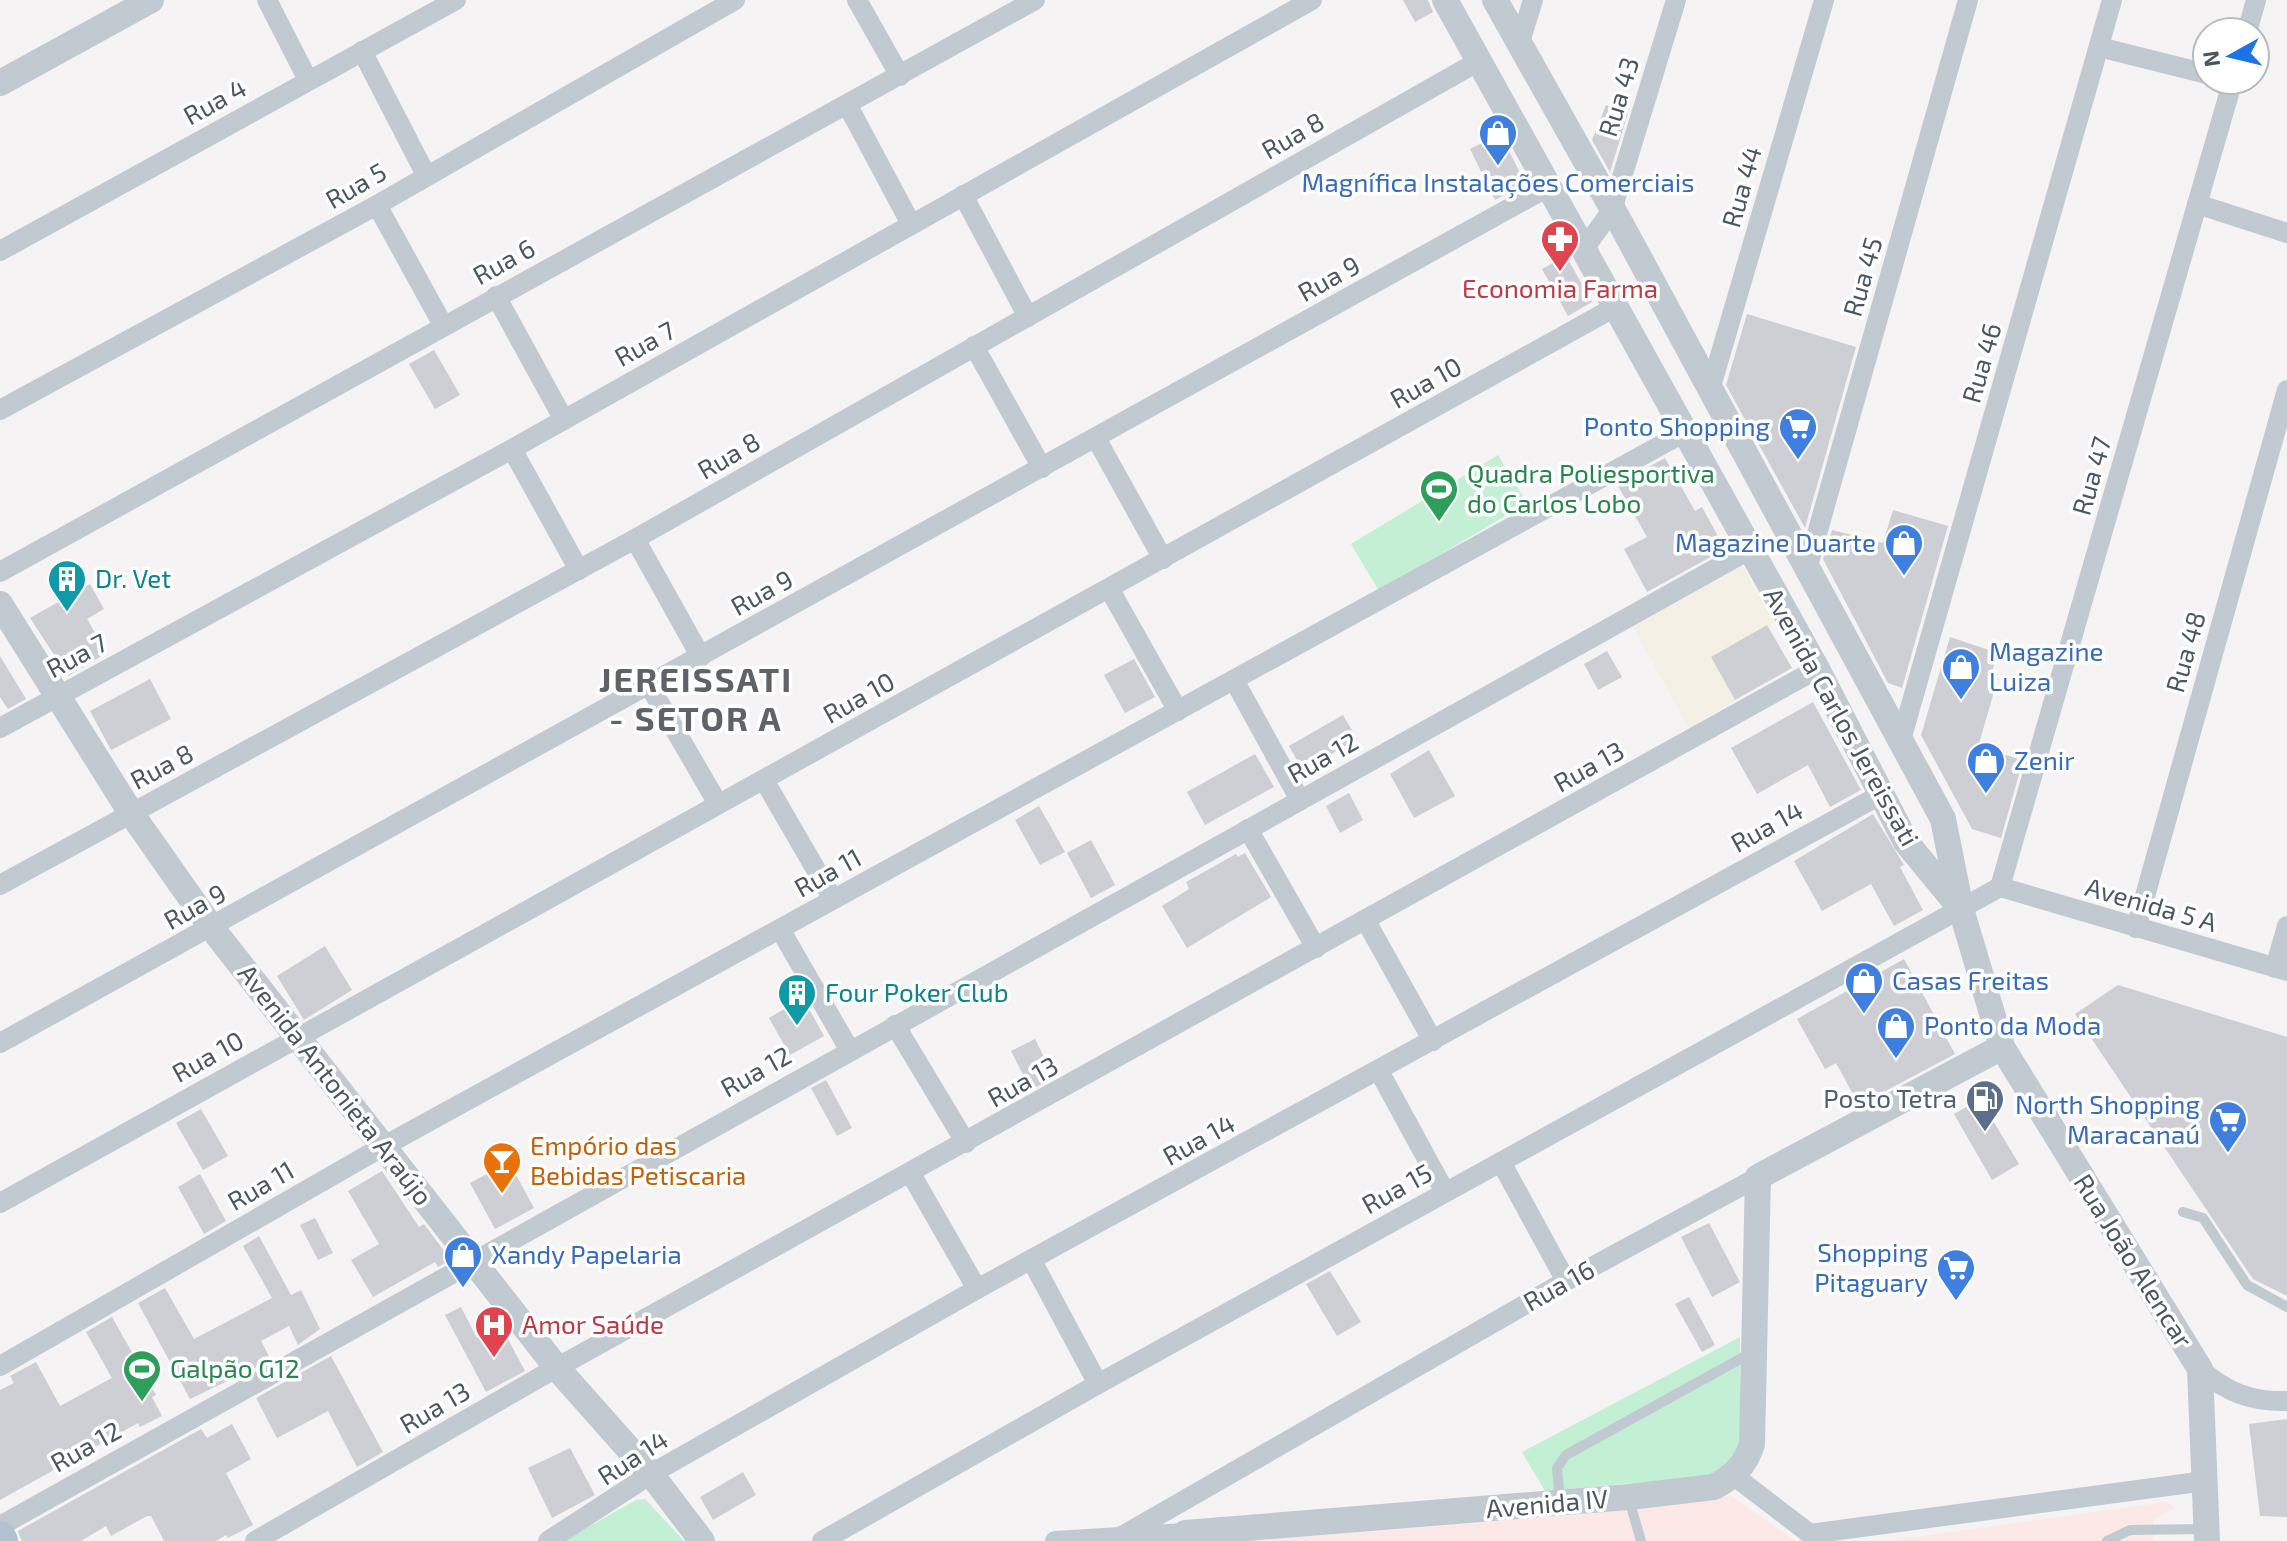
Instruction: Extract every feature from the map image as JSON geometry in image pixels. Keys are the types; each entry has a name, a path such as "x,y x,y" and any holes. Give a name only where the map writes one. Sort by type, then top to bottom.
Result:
{"street":[{"path":"0,83 151,0"},
{"path":"267,0 308,80"},
{"name":"Rua 4","path":"0,251 456,0"},
{"name":"Rua 5","path":"0,410 377,205 735,0"},
{"path":"857,0 900,76"},
{"name":"Rua 6","path":"0,572 1035,0"},
{"name":"Rua 7","path":"0,728 512,449 1312,0"},
{"name":"Avenida Carlos Jereissati","path":"1445,0 1817,669 1906,842 1961,909"},
{"name":"Avenida Carlos Jereissati","path":"1495,0 1943,819 1961,909"},
{"path":"1519,45 1533,0"},
{"name":"Rua 43","path":"1584,249 1612,210 1676,0"},
{"name":"Rua 44","path":"1710,390 1824,0"},
{"name":"Rua 45","path":"1807,569 1968,0"},
{"name":"Rua 46","path":"1901,740 2112,0"},
{"path":"2099,47 2191,70"},
{"path":"362,51 426,175"},
{"name":"Rua 8","path":"0,885 635,539 1479,61"},
{"name":"Rua 47","path":"2000,887 2227,96"},
{"path":"848,106 911,224"},
{"name":"Rua 9","path":"0,1043 1548,187"},
{"path":"963,195 1028,317"},
{"path":"2197,204 2287,233"},
{"path":"377,205 443,325"},
{"path":"496,296 564,420"},
{"name":"Rua 10","path":"0,1203 1110,590 1617,306"},
{"path":"974,346 1042,468"},
{"name":"Rua 48","path":"2136,928 2287,390"},
{"name":"Rua 11","path":"0,1366 384,1146 1685,432"},
{"path":"1096,438 1163,559"},
{"path":"512,449 579,570"},
{"path":"635,539 701,657"},
{"name":"Rua 12","path":"0,1526 849,1049 1749,550"},
{"path":"1110,590 1178,711"},
{"name":"Avenida Antonieta Araújo","path":"0,604 131,813 211,927 295,1038 384,1146 557,1368 651,1474 702,1541"},
{"name":"Rua 13","path":"255,1541 557,1368 1817,669"},
{"path":"1234,680 1300,800"},
{"path":"649,685 718,804"},
{"path":"764,780 833,899"},
{"name":"Rua 14","path":"548,1541 651,1474 977,1289 1882,794"},
{"path":"1248,829 1316,948"},
{"name":"Rua 15","path":"822,1541 1098,1384 2000,887"},
{"name":"Avenida 5 A","path":"2000,887 2281,970"},
{"name":"Rua João Alencar","path":"1961,909 2002,1047 2200,1369 2207,1535"},
{"path":"1366,921 1433,1041"},
{"path":"2281,970 2287,926"},
{"path":"780,929 849,1049"},
{"path":"895,1025 966,1143"},
{"name":"Rua 16","path":"1122,1536 1566,1281 2002,1047"},
{"path":"1379,1071 1445,1192"},
{"path":"1501,1162 1566,1281"},
{"path":"911,1174 977,1289"},
{"path":"1758,1177 1752,1444 1747,1460 1733,1475 1810,1534 2205,1481"},
{"path":"1032,1261 1098,1384"},
{"path":"2200,1369 2229,1390 2261,1400 2287,1401"},
{"name":"Avenida IV","path":"1055,1541 1122,1536 1186,1537 1629,1497 1714,1487 1733,1475"}],"lane":[{"path":"2183,1212 2203,1218 2247,1285 2287,1307"},
{"path":"1561,1502 1557,1468 1566,1455 1754,1351"},
{"path":"1629,1497 1641,1541"},
{"path":"2107,1541 2130,1530 2207,1535"}],"shaded area":[{"path":"1731,1496 1796,1541 1253,1541 1633,1510"},
{"path":"2166,1502 2175,1507 2153,1520 2153,1541 1886,1541"}],"green space":[{"name":"Quadra Poliesportiva do Carlos Lobo","path":"1498,455 1527,503 1379,591 1351,544"},
{"path":"1740,1337 1741,1438 1736,1455 1711,1476 1545,1491 1522,1452"},
{"path":"645,1499 684,1541 563,1541 636,1500"}],"sand":[{"path":"1742,566 1774,622 1711,657 1735,701 1689,728 1633,627"}],"building":[{"path":"1403,0 1428,0 1433,12 1415,22"},
{"path":"1606,105 1628,113 1610,172 1592,140"},
{"name":"Magnífica Instalações Comerciais","path":"1500,134 1526,184 1495,200 1470,149"},
{"path":"1566,256 1592,302 1568,316 1542,269"},
{"name":"Ponto Shopping","path":"1747,314 1856,347 1805,528 1726,385"},
{"path":"434,350 460,395 435,409 409,364"},
{"path":"1665,458 1695,511 1702,507 1725,549 1647,592 1624,549 1647,537 1617,484"},
{"name":"Magazine Duarte","path":"1893,510 1948,526 1902,688 1888,683 1823,559 1832,530 1883,543"},
{"path":"90,584 104,609 87,619 107,653 68,676 30,618"},
{"path":"1767,625 1792,668 1735,700 1711,657"},
{"path":"1950,637 1998,653 1990,677 1998,678 1978,747 2023,760 2001,838 1972,829 1921,735"},
{"path":"1607,651 1622,677 1598,690 1584,664"},
{"path":"0,656 26,699 8,709 0,697"},
{"path":"1134,659 1155,697 1125,713 1104,675"},
{"path":"150,679 171,719 111,750 90,711"},
{"path":"1813,702 1861,790 1830,807 1808,765 1757,794 1731,748"},
{"path":"1343,715 1357,739 1303,771 1289,746"},
{"path":"1429,750 1455,796 1414,818 1390,774"},
{"path":"1255,754 1274,787 1205,825 1187,792"},
{"path":"1349,793 1363,820 1340,833 1326,806"},
{"path":"1039,806 1065,852 1040,865 1015,820"},
{"path":"1873,814 1904,865 1900,867 1923,910 1894,926 1871,884 1822,911 1794,861"},
{"path":"1091,840 1115,885 1091,898 1067,853"},
{"path":"1245,853 1271,897 1187,948 1162,906 1189,889 1186,882 1236,854 1238,857"},
{"path":"325,946 352,990 304,1020 277,976"},
{"path":"1904,959 1955,1054 1859,1105 1836,1063 1825,1069 1797,1019"},
{"name":"North Shopping Maracanaú","path":"2118,985 2287,1037 2287,1296 2253,1279 2075,1014"},
{"name":"Four Poker Club","path":"803,998 824,1036 790,1055 769,1018"},
{"path":"1035,1039 1054,1077 1031,1090 1011,1051"},
{"path":"826,1080 852,1128 837,1136 811,1088"},
{"path":"1980,1099 2019,1164 1992,1180 1954,1114"},
{"path":"201,1109 228,1156 203,1170 176,1123"},
{"name":"Empório das Bebidas Petiscaria","path":"509,1162 534,1208 495,1229 470,1183"},
{"path":"382,1171 419,1227 424,1224 451,1260 438,1267 435,1262 373,1297 351,1260 379,1244 348,1191"},
{"path":"200,1174 226,1221 204,1234 178,1187"},
{"path":"315,1218 333,1253 318,1260 300,1225"},
{"path":"1709,1223 1740,1282 1712,1297 1681,1237"},
{"path":"259,1236 291,1295 301,1290 320,1329 298,1345 289,1326 261,1341 271,1360 190,1399 138,1303 165,1288 194,1339 272,1298 243,1246"},
{"path":"1330,1271 1361,1322 1337,1336 1306,1284"},
{"path":"1689,1297 1715,1345 1702,1352 1675,1304"},
{"name":"Amor Saúde","path":"461,1307 477,1338 501,1326 525,1371 486,1392 445,1315"},
{"path":"112,1317 156,1395 152,1397 162,1416 140,1427 138,1423 0,1500 0,1390 14,1383 10,1376 36,1362 60,1406 112,1378 86,1332"},
{"path":"331,1356 383,1452 357,1467 328,1411 277,1438 256,1398"},
{"path":"2287,1419 2287,1517 2260,1516 2249,1424"},
{"path":"232,1424 251,1459 226,1473 253,1525 216,1541 164,1541 151,1516 147,1516 111,1536 106,1526 81,1541 22,1541 18,1531 201,1429 207,1438"},
{"path":"570,1448 595,1495 552,1518 528,1468"},
{"path":"743,1472 756,1495 713,1520 700,1497"}],"place":[{"name":"Magnífica Instalações Comerciais","path":"1498,167"},
{"name":"Economia Farma","path":"1560,273"},
{"name":"Ponto Shopping","path":"1798,461"},
{"name":"Quadra Poliesportiva do Carlos Lobo","path":"1439,523"},
{"name":"Magazine Duarte","path":"1904,577"},
{"name":"Dr. Vet","path":"67,613"},
{"name":"Magazine Luiza","path":"1961,701"},
{"name":"Zenir","path":"1986,795"},
{"name":"Casas Freitas","path":"1864,1015"},
{"name":"Four Poker Club","path":"797,1027"},
{"name":"Ponto da Moda","path":"1896,1060"},
{"name":"Posto Tetra","path":"1985,1133"},
{"name":"North Shopping Maracanaú","path":"2228,1154"},
{"name":"Empório das Bebidas Petiscaria","path":"502,1195"},
{"name":"Xandy Papelaria","path":"463,1289"},
{"name":"Shopping Pitaguary","path":"1956,1302"},
{"name":"Amor Saúde","path":"494,1359"},
{"name":"Galpão G12","path":"142,1403"}],"district":[{"name":"JEREISSATI - SETOR A","path":"696,700"}]}
